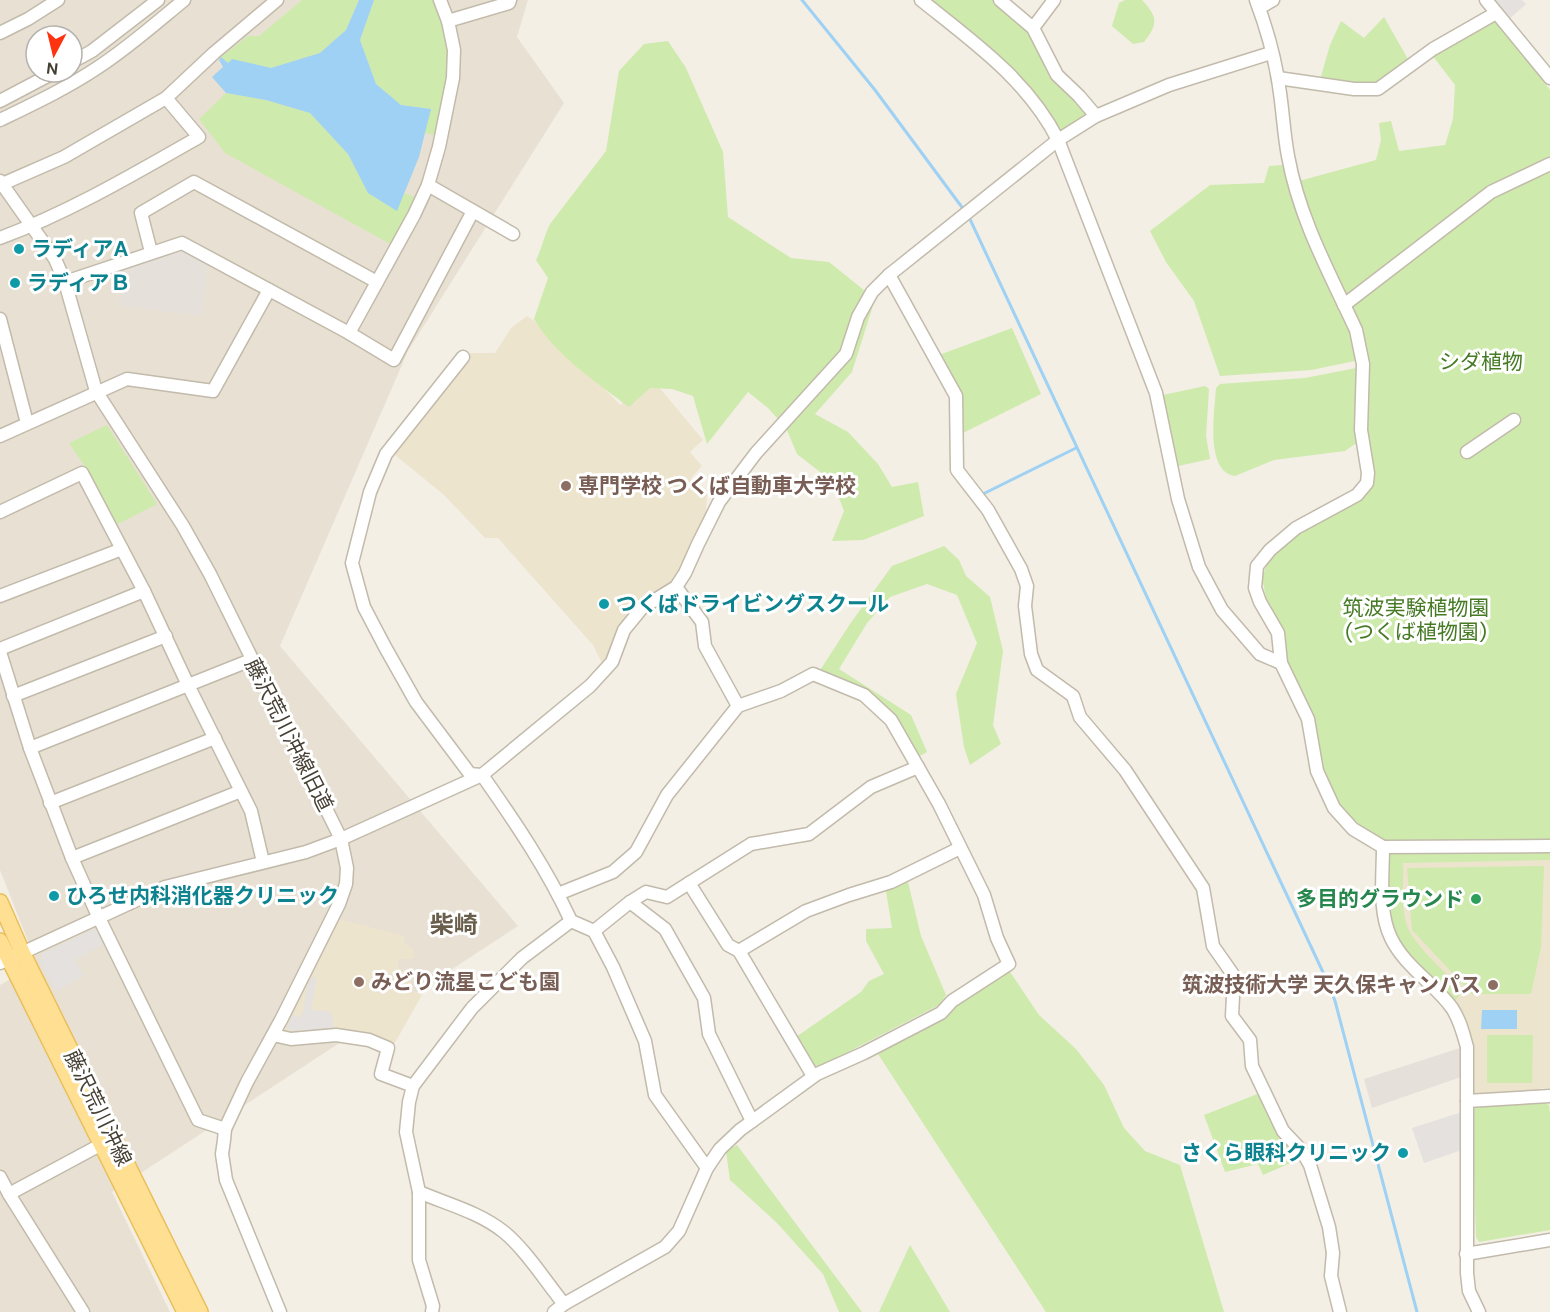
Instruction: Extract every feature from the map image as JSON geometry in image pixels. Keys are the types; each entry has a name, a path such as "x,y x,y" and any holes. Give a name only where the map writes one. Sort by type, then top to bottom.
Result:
{"main road":[{"name":"藤沢荒川沖線","path":"0,902 10,958 186,1312"},
{"name":"藤沢荒川沖線","path":"0,941 200,1312"}],"street":[{"path":"0,33 58,0"},
{"path":"84,55 158,0"},
{"path":"0,120 39,102 97,68 148,31 184,0"},
{"path":"1,184 64,157 166,98 214,53 278,0"},
{"path":"349,333 428,185 445,124 453,78 453,50 448,21 440,0"},
{"path":"448,21 509,3 510,0"},
{"path":"921,0 1001,65 1047,118 1058,140 1156,393 1178,499 1199,567 1222,610 1260,654 1281,663"},
{"path":"1000,0 1033,28 1057,75 1096,116"},
{"path":"1033,28 1054,0"},
{"path":"1273,0 1257,4 1278,78 1288,157 1298,195 1314,239 1356,330 1363,364 1361,430 1368,473 1367,483 1357,495 1296,528 1263,556 1257,566 1256,588 1260,602 1278,633 1281,663 1308,719 1317,771 1334,808 1353,829 1383,847 1550,846"},
{"path":"1486,0 1550,78"},
{"path":"1278,78 1354,89 1378,89 1433,50 1496,13"},
{"path":"10,958 165,887 306,852 341,839 482,775 590,686 612,663 624,630 642,608 676,588 719,502 756,453 846,354 858,317 872,291 889,275 1058,140 1096,116 1169,85 1271,53"},
{"path":"0,100 31,84"},
{"path":"0,238 32,226 123,181 199,136 166,98"},
{"path":"1344,305 1491,192 1550,164"},
{"path":"151,252 141,213 194,182 377,282"},
{"name":"藤沢荒川沖線旧道","path":"1,184 55,259 65,282 96,391 183,526 210,574 341,839 347,868 339,904 225,1129 222,1154 226,1180 280,1312"},
{"path":"428,185 513,234"},
{"path":"65,282 182,243 349,333 394,360 473,211"},
{"path":"889,275 956,396 957,470 988,510 1021,569 1027,586 1025,606 1031,654 1037,670 1073,696 1080,717 1125,770 1203,888 1213,946 1234,976 1232,1016 1250,1040 1252,1066 1283,1131 1302,1151 1310,1165 1329,1227 1333,1253 1332,1276 1340,1312"},
{"path":"0,436 127,379 213,390 269,290"},
{"path":"0,319 27,423"},
{"path":"463,357 386,454 370,492 352,563 364,607 416,702 470,774 482,775"},
{"path":"1467,452 1514,420"},
{"path":"0,512 82,473 144,591 251,811 263,862"},
{"path":"0,596 122,549"},
{"path":"676,588 702,622 705,646 738,706"},
{"path":"144,591 0,651 30,748 50,803 98,916 198,1120 225,1129"},
{"path":"13,696 166,636"},
{"path":"30,748 251,660"},
{"path":"418,1192 452,1204 491,1223 505,1233 559,1308 664,1247 679,1231 707,1168 720,1149 752,1120 813,1076 864,1053 940,1013 952,1000 1009,964 997,938 984,895 939,804 891,720 864,695 813,674 782,691 738,706 667,795 636,852 613,872 558,894"},
{"path":"50,803 215,738"},
{"path":"594,931 646,892 667,897 751,844 809,834 871,787 918,767"},
{"path":"482,775 519,828 558,894 571,921 594,931 613,967 645,1041 655,1095 707,1168"},
{"path":"72,858 241,791"},
{"path":"1383,847 1385,923 1392,940 1402,957 1451,1007 1463,1030 1467,1047 1467,1254 1470,1291 1479,1312"},
{"path":"739,951 806,911 891,882 960,848"},
{"path":"689,883 728,945 739,951 813,1076"},
{"path":"630,902 665,929 671,939 704,998 709,1034 752,1120"},
{"path":"432,1312 433,1306 420,1260 418,1192 406,1132 413,1086 472,1008 522,957 571,921"},
{"path":"273,1035 291,1039 336,1035 369,1040 388,1048 381,1074 413,1086"},
{"path":"1467,1101 1550,1096"},
{"path":"9,1194 102,1144"},
{"path":"0,1177 78,1310"},
{"path":"1467,1254 1550,1240"}],"shaded area":[{"path":"0,0 528,0 517,37 564,103 408,351 280,646 518,926 112,1192 170,1312 0,1312 0,985 37,964 0,870"},
{"path":"1494,0 1522,0 1526,4 1509,19"},
{"path":"184,250 207,264 203,316 119,306 123,268"},
{"name":"専門学校 つくば自動車大学校","path":"527,316 551,333 620,405 653,380 703,440 690,452 702,466 691,478 707,494 706,514 677,578 631,609 623,621 604,667 593,645 498,538 485,538 444,495 395,455 406,434 469,353 495,353 511,328"},
{"name":"筑波技術大学 天久保キャンパス","path":"1391,851 1550,851 1550,1088 1540,1088 1538,1093 1476,1096 1471,1093 1473,1055 1466,1024 1406,952"},
{"name":"みどり流星こども園","path":"338,919 404,936 404,943 413,949 413,959 398,959 398,970 415,975 408,988 422,995 393,1046 282,1033"},
{"path":"95,929 99,930 106,943 75,960 84,976 56,991 40,962 43,953"},
{"path":"312,977 317,978 311,1010 331,1011 334,1030 302,1032 301,1027 297,1034 286,1028 293,1014 300,1018 304,1009 307,986"},
{"path":"1460,1048 1461,1077 1372,1108 1364,1079"},
{"path":"1462,1112 1462,1150 1424,1163 1412,1128"}],"green space":[{"path":"302,0 359,0 346,30 320,53 271,68 232,60 228,63 221,57 248,36 259,36"},
{"path":"374,0 433,0 442,16 447,33 449,67 435,135 425,133 430,109 401,105 376,84 360,40"},
{"path":"929,0 994,0 1026,27 1088,115 1062,134"},
{"path":"1125,0 1142,0 1151,11 1154,25 1144,42 1133,44 1112,26 1119,3"},
{"path":"1384,17 1409,61 1377,87 1320,80 1330,45 1341,21 1364,38"},
{"path":"1495,20 1550,90 1550,158 1349,296 1345,296 1318,239 1299,181 1376,160 1381,140 1379,123 1391,121 1399,151 1445,145 1453,119 1455,85 1432,55"},
{"path":"668,41 686,68 723,152 728,217 791,258 829,262 875,299 852,372 815,414 848,432 878,464 892,487 918,482 924,516 863,540 832,541 844,511 833,482 797,454 786,428 768,408 748,392 707,444 693,396 672,389 650,388 629,407 553,345 534,319 548,278 536,260 550,224 606,151 619,71 644,44"},
{"path":"226,93 266,100 310,113 348,154 368,193 396,210 405,193 414,197 392,245 225,153 199,119"},
{"path":"1282,165 1355,344 1355,361 1311,370 1220,376 1194,301 1166,262 1150,231 1210,185 1264,183 1269,166"},
{"name":"筑波実験植物園 (つくば植物園)","path":"1550,168 1550,840 1381,841 1340,809 1322,771 1268,608 1262,577 1271,554 1294,534 1361,496 1368,359 1351,304 1494,195"},
{"path":"1012,328 1041,394 963,433 963,404 939,355"},
{"path":"1358,368 1358,442 1345,451 1274,460 1235,476 1225,472 1219,464 1215,452 1213,424 1216,388 1220,384 1305,378"},
{"path":"1205,386 1209,389 1206,436 1210,459 1174,467 1160,399 1163,395"},
{"path":"107,425 157,504 116,525 86,468 69,443"},
{"path":"944,546 959,560 966,576 990,597 1003,651 993,725 1001,744 970,765 964,747 956,694 977,643 957,595 927,584 890,597 867,623 839,669 911,715 927,752 914,759 879,708 817,675 892,566"},
{"path":"1391,851 1550,851 1550,860 1403,863 1403,904 1408,928 1426,953 1463,991 1453,1003 1422,971 1396,935 1387,900 1388,854"},
{"name":"多目的グラウンド","path":"1544,866 1541,947 1531,994 1472,994 1412,930 1407,868"},
{"path":"908,882 921,936 946,995 939,1005 815,1069 796,1037 861,992 869,981 884,974 866,941 866,929 892,928 886,891"},
{"path":"1008,969 1039,1015 1076,1049 1104,1085 1124,1128 1145,1151 1180,1165 1224,1312 1046,1312 876,1051"},
{"path":"1487,1035 1533,1035 1532,1083 1487,1083"},
{"path":"1260,1093 1302,1158 1263,1175 1258,1164 1225,1172 1204,1115"},
{"path":"1543,1102 1549,1105 1550,1114 1550,1230 1479,1242 1476,1237 1472,1110 1475,1106"},
{"path":"737,1145 862,1312 839,1312 823,1274 776,1222 730,1180 726,1151"},
{"path":"910,1245 950,1312 879,1312"}],"water":[{"path":"359,0 374,0 360,40 376,84 401,105 431,109 419,157 397,211 368,193 348,154 310,113 266,100 226,93 212,77 223,67 219,60 221,57 228,63 232,59 271,68 320,53 346,30"},
{"path":"1482,1010 1517,1010 1517,1029 1481,1029"}],"waterway":[{"path":"802,0 875,90 964,210"},
{"path":"968,215 1329,985 1417,1312"},
{"path":"983,494 1076,448"}],"place":[{"name":"ラディアA","path":"19,249"},
{"name":"ラディアＢ","path":"15,283"},
{"name":"専門学校 つくば自動車大学校","path":"566,486"},
{"name":"つくばドライビングスクール","path":"604,604"},
{"name":"ひろせ内科消化器クリニック","path":"54,896"},
{"name":"多目的グラウンド","path":"1476,899"},
{"name":"みどり流星こども園","path":"359,982"},
{"name":"筑波技術大学 天久保キャンパス","path":"1493,985"},
{"name":"さくら眼科クリニック","path":"1403,1153"}],"district":[{"name":"柴崎","path":"454,924"}],"park label":[{"name":"シダ植物","path":"1481,362"}]}
